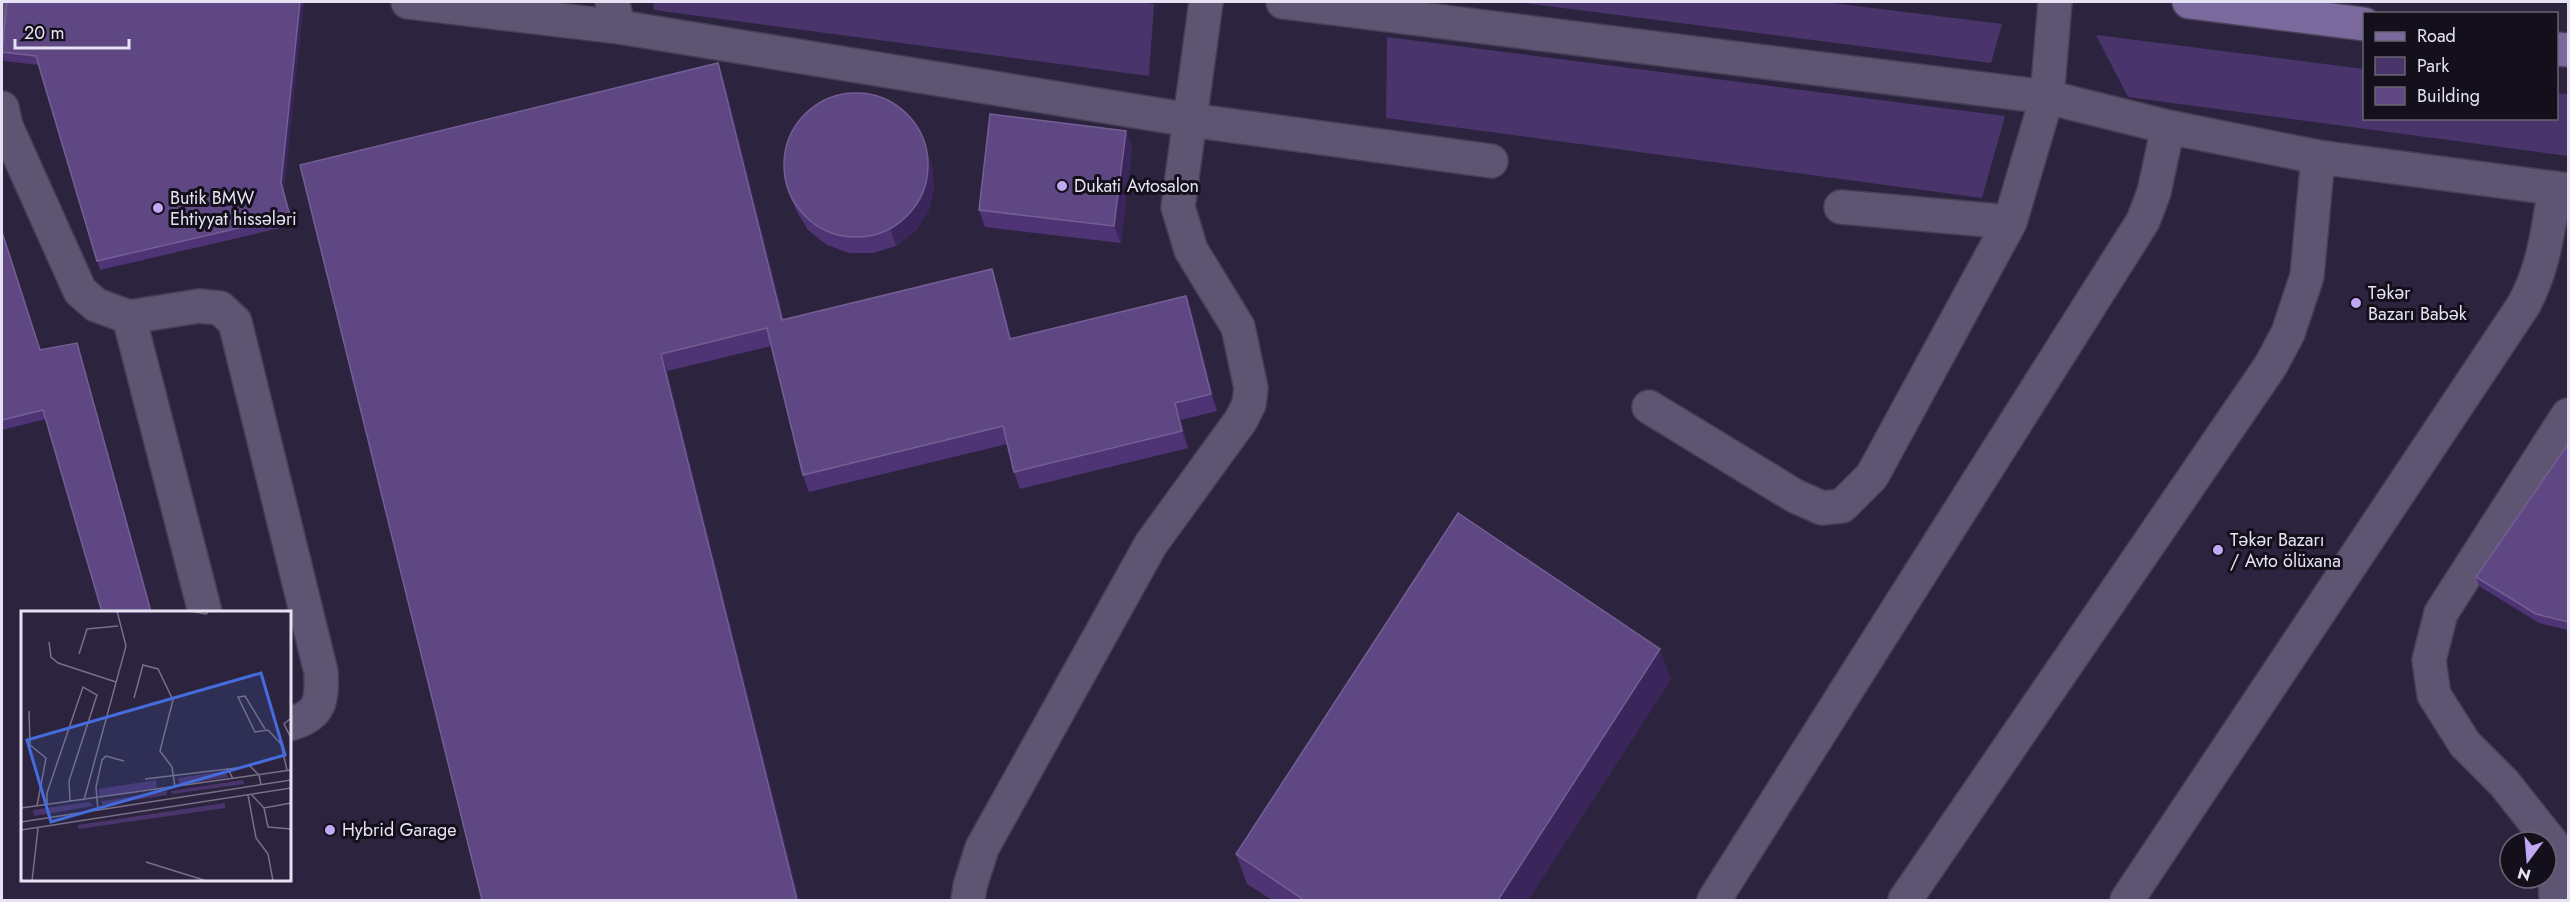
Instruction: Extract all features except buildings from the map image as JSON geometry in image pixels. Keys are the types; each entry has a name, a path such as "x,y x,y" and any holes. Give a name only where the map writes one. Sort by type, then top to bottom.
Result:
{"main road":[{"path":"2189,2 2363,24"}],"lane":[{"path":"2,22 4,2"},
{"path":"408,2 616,14 1190,120 1491,160"},
{"path":"968,900 982,848 1151,544 1241,420 1249,404 1251,388 1238,327 1191,250 1178,207 1206,2"},
{"path":"1283,2 2047,97 2168,127 2318,157 2562,189 2542,266 2535,285 2523,306 2127,900"},
{"path":"1649,407 1795,496 1822,508 1842,506 1872,476 2010,222 2047,97 2055,2"},
{"path":"2,108 6,126 80,291 96,305 129,317 199,306 220,308 235,322 321,672 322,693 317,711 302,721 291,724"},
{"path":"1714,900 2143,221 2154,192 2168,127"},
{"path":"1905,900 2271,365 2288,333 2307,276 2318,157"},
{"path":"1841,207 2010,222"},
{"path":"129,317 206,611"},
{"path":"2556,900 2554,846 2504,783 2464,744 2434,695 2429,660 2440,613 2568,416"}],"green space":[{"path":"653,2 1136,2 1154,4 1149,76 654,10"},
{"path":"1517,2 1824,2 2002,24 1991,63"},
{"path":"2096,35 2363,69 2363,120 2558,120 2558,93 2568,94 2568,156 2128,97"},
{"path":"1387,37 2005,116 1982,198 1386,118"}],"place":[{"name":"Dukati Avtosalon","path":"1062,186"},
{"name":"Butik BMW Ehtiyyat hissələri","path":"158,208"},
{"name":"Təkər Bazarı Babək","path":"2356,303"},
{"name":"Təkər Bazarı / Avto ölüxana","path":"2218,550"},
{"name":"Hybrid Garage","path":"330,830"}]}
